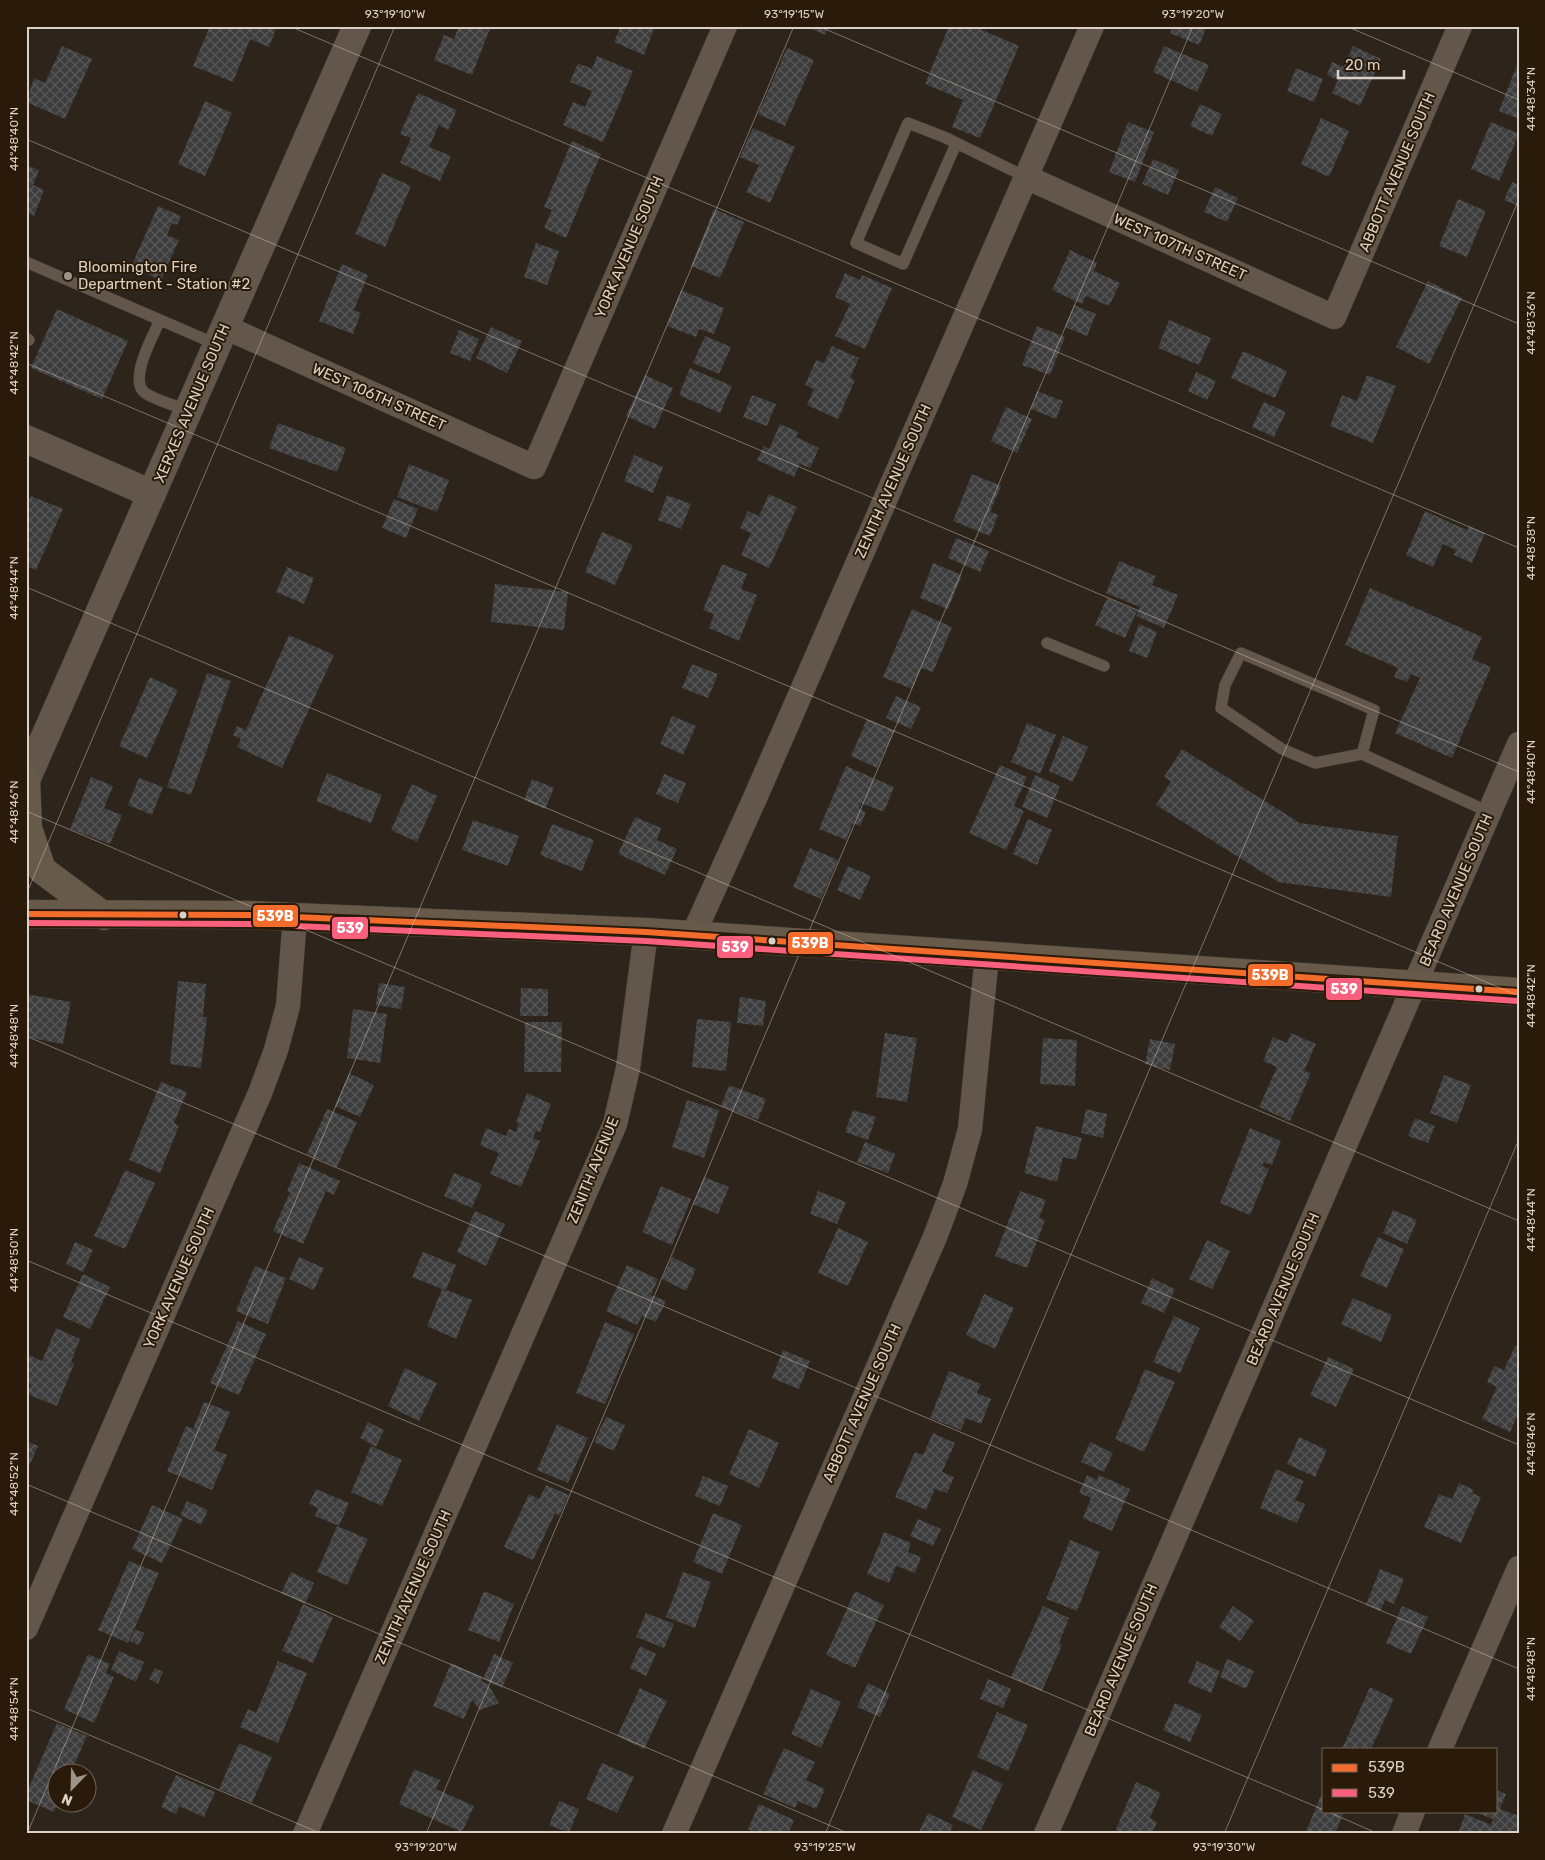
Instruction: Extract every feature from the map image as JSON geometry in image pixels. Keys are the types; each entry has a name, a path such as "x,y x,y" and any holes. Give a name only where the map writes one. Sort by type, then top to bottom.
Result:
{"main road":[{"path":"26,780 28,828 42,870 104,916"},
{"path":"26,914 295,917 646,932 1519,992"}],"street":[{"name":"XERXES AVENUE SOUTH","path":"26,780 356,26"},
{"name":"YORK AVENUE SOUTH","path":"534,467 725,26"},
{"name":"ZENITH AVENUE SOUTH","path":"693,935 755,798 1092,26"},
{"name":"ABBOTT AVENUE SOUTH","path":"1334,317 1460,26"},
{"name":"WEST 107TH STREET","path":"1026,177 1334,317"},
{"name":"WEST 106TH STREET","path":"221,336 534,467"},
{"path":"26,439 152,494"},
{"name":"BEARD AVENUE SOUTH","path":"1046,1834 1489,812 1514,768 1519,744"},
{"name":"YORK AVENUE SOUTH","path":"26,1628 260,1093 276,1050 288,1006 295,917"},
{"name":"ZENITH AVENUE","path":"521,1341 615,1124 628,1068 646,932"},
{"name":"ABBOTT AVENUE SOUTH","path":"674,1834 931,1246 955,1184 970,1129 987,955"},
{"name":"ZENITH AVENUE SOUTH","path":"305,1834 521,1341"},
{"path":"1440,1748 1519,1568"},
{"path":"1404,1834 1413,1812"}],"lane":[{"path":"956,144 903,264 856,243 908,123 956,144 1026,177"},
{"path":"26,262 160,320 221,336"},
{"path":"160,320 139,370 139,384 144,392 189,411"},
{"path":"1047,643 1104,666"},
{"path":"1362,754 1374,710 1241,653 1225,685 1221,708 1282,749 1314,763 1362,754 1489,812"}],"building":[{"path":"210,26 277,27 269,47 250,39 233,82 193,66"},
{"path":"459,26 491,26 472,75 434,60 444,35 454,39"},
{"path":"621,26 655,26 644,55 614,42"},
{"path":"805,26 829,26 825,35"},
{"path":"949,26 973,26 1019,46 980,138 952,127 963,100 925,84"},
{"path":"1173,26 1207,26 1199,45 1170,33"},
{"path":"62,46 92,59 65,119 26,102 34,78 45,83"},
{"path":"1164,46 1209,65 1197,92 1153,72"},
{"path":"1353,46 1381,59 1360,106 1332,93 1338,80 1327,75 1332,62 1344,67"},
{"path":"787,48 814,60 785,126 758,114"},
{"path":"597,56 633,71 603,142 563,125 573,102 585,107 592,91 570,82 578,63 592,69"},
{"path":"1519,60 1519,119 1499,111"},
{"path":"1296,68 1323,79 1314,102 1287,91"},
{"path":"418,93 457,110 448,130 439,125 429,147 451,156 440,181 400,163 411,138 400,134"},
{"path":"205,101 232,113 205,176 178,164"},
{"path":"1200,104 1222,114 1212,136 1190,126"},
{"path":"1321,118 1349,131 1329,177 1301,164"},
{"path":"1128,122 1154,132 1135,182 1109,172"},
{"path":"1491,122 1519,134 1499,181 1471,169"},
{"path":"753,128 795,147 770,203 746,192 759,165 740,157"},
{"path":"572,141 601,154 566,238 544,228 552,210 544,207"},
{"path":"1153,159 1179,170 1168,195 1142,184"},
{"path":"26,165 39,170 33,185 44,190 34,216 26,212"},
{"path":"382,173 411,186 385,247 355,234"},
{"path":"1512,182 1519,185 1519,206 1504,200"},
{"path":"1215,187 1238,198 1227,222 1204,212"},
{"path":"1458,199 1486,211 1467,257 1439,246"},
{"path":"158,206 181,216 177,225 172,223 167,235 179,240 161,280 131,267"},
{"path":"714,209 744,222 720,278 691,266"},
{"path":"536,243 559,251 547,285 524,277"},
{"path":"1070,250 1097,263 1094,271 1120,283 1109,306 1086,296 1082,304 1052,290"},
{"path":"342,264 368,275 354,310 361,313 353,334 319,321"},
{"path":"845,273 860,280 862,275 892,288 865,349 835,336 850,304 835,297"},
{"path":"1428,281 1462,298 1429,364 1396,347"},
{"path":"681,290 724,308 714,334 699,329 696,337 667,326"},
{"path":"1074,305 1096,314 1087,336 1065,327"},
{"path":"57,309 128,341 102,399 31,368"},
{"path":"1169,320 1211,338 1199,365 1158,348"},
{"path":"1037,326 1065,337 1050,375 1022,365"},
{"path":"491,327 522,341 507,373 476,358"},
{"path":"459,330 479,339 470,361 450,353"},
{"path":"705,336 731,347 719,374 693,363"},
{"path":"832,346 859,358 850,378 855,380 838,419 807,405 814,389 805,385 816,360 824,363"},
{"path":"1243,351 1287,371 1275,398 1231,378"},
{"path":"690,368 732,386 720,413 679,395"},
{"path":"1196,372 1216,381 1207,400 1188,391"},
{"path":"645,375 673,388 655,429 626,416"},
{"path":"1367,375 1396,386 1373,443 1330,426 1342,395 1357,401"},
{"path":"1037,391 1063,401 1056,419 1031,409"},
{"path":"752,395 776,404 767,426 743,417"},
{"path":"1264,402 1286,412 1274,437 1252,427"},
{"path":"1006,407 1032,419 1017,453 991,441"},
{"path":"278,423 346,448 337,472 269,448"},
{"path":"780,424 798,432 796,437 819,448 810,468 800,464 794,477 757,460 764,446 769,449"},
{"path":"634,455 663,467 653,493 624,481"},
{"path":"409,464 449,480 437,512 397,497"},
{"path":"972,474 1001,486 990,512 998,515 990,536 953,521"},
{"path":"769,494 797,507 769,568 741,555 751,533 740,528 748,511 759,516"},
{"path":"667,495 691,504 681,529 658,520"},
{"path":"31,496 63,509 36,570 26,566 26,506"},
{"path":"394,499 418,509 406,538 382,528"},
{"path":"1425,511 1467,530 1469,526 1485,533 1472,563 1454,555 1456,550 1443,544 1433,567 1406,555"},
{"path":"602,532 633,545 615,585 585,572"},
{"path":"956,538 989,551 980,572 948,558"},
{"path":"1119,561 1156,576 1152,585 1178,595 1164,628 1136,616 1140,607 1106,593"},
{"path":"933,563 962,575 948,609 920,598"},
{"path":"722,564 747,574 741,589 757,595 739,641 709,628 714,614 703,610"},
{"path":"287,567 314,578 304,604 276,592"},
{"path":"495,584 568,592 564,630 491,622"},
{"path":"1370,588 1482,637 1472,659 1491,667 1452,758 1395,733 1420,678 1411,674 1407,682 1394,677 1398,668 1345,645"},
{"path":"1107,598 1137,611 1125,638 1095,625"},
{"path":"912,609 952,627 933,672 921,668 912,689 883,677"},
{"path":"1139,624 1157,632 1147,658 1129,651"},
{"path":"289,635 334,655 282,768 237,747 241,739 233,735 237,726 246,730"},
{"path":"692,664 718,674 708,698 682,688"},
{"path":"207,673 231,681 191,795 167,787"},
{"path":"150,677 178,690 147,758 119,746"},
{"path":"896,696 921,707 911,729 886,718"},
{"path":"672,716 696,726 683,755 660,744"},
{"path":"867,719 894,731 877,768 851,756"},
{"path":"1027,723 1056,735 1040,774 1011,762"},
{"path":"1063,736 1088,747 1073,782 1049,771"},
{"path":"1182,749 1300,823 1398,836 1391,897 1278,882 1156,805 1171,781 1164,777"},
{"path":"1000,765 1027,777 1014,806 1024,811 1006,850 969,833"},
{"path":"846,766 894,787 884,812 861,803 859,809 866,812 860,826 853,823 846,840 819,829"},
{"path":"327,773 382,795 371,823 316,801"},
{"path":"664,774 686,783 678,803 656,794"},
{"path":"1035,775 1060,786 1047,818 1022,807"},
{"path":"91,777 113,786 104,808 122,815 110,844 70,829"},
{"path":"139,778 163,787 152,815 128,805"},
{"path":"532,779 554,788 545,809 524,800"},
{"path":"412,784 437,796 417,842 391,830"},
{"path":"635,817 661,828 657,840 677,849 665,875 618,854"},
{"path":"1028,819 1052,830 1037,865 1013,854"},
{"path":"473,820 519,836 508,866 462,850"},
{"path":"552,824 594,840 582,871 540,855"},
{"path":"810,848 838,860 821,899 793,887"},
{"path":"848,866 871,876 860,900 837,890"},
{"path":"178,981 206,984 203,1017 207,1017 201,1068 170,1064"},
{"path":"379,983 405,987 401,1009 376,1005"},
{"path":"521,988 548,989 548,1016 520,1016"},
{"path":"26,994 71,1002 63,1044 26,1037"},
{"path":"740,997 766,1001 763,1026 737,1023"},
{"path":"353,1009 387,1014 380,1063 347,1058"},
{"path":"697,1019 731,1022 726,1071 692,1067"},
{"path":"525,1022 562,1022 561,1072 524,1072"},
{"path":"885,1033 917,1038 907,1102 876,1097"},
{"path":"1291,1033 1316,1044 1304,1071 1311,1073 1290,1121 1259,1107 1277,1067 1263,1061 1273,1037 1287,1043"},
{"path":"1043,1038 1077,1040 1075,1086 1040,1084"},
{"path":"1150,1039 1175,1044 1170,1070 1145,1064"},
{"path":"349,1073 374,1085 360,1117 335,1106"},
{"path":"1444,1075 1471,1085 1457,1123 1430,1113"},
{"path":"161,1082 187,1092 174,1123 179,1126 160,1173 129,1160"},
{"path":"729,1085 766,1099 758,1120 721,1106"},
{"path":"527,1093 551,1104 540,1132 536,1131 533,1138 540,1141 521,1187 490,1174 499,1153 480,1145 486,1128 506,1136 509,1129 516,1132 519,1123 516,1122"},
{"path":"687,1100 719,1110 704,1158 672,1147"},
{"path":"327,1109 357,1122 337,1167 307,1154"},
{"path":"1086,1109 1107,1114 1103,1138 1081,1133"},
{"path":"853,1110 876,1117 868,1140 845,1132"},
{"path":"1415,1118 1435,1126 1428,1143 1408,1136"},
{"path":"1036,1126 1082,1138 1076,1160 1063,1157 1057,1182 1024,1173"},
{"path":"1250,1128 1281,1141 1272,1165 1264,1162 1262,1166 1269,1169 1250,1215 1220,1203"},
{"path":"865,1142 895,1154 888,1173 857,1162"},
{"path":"299,1163 340,1181 334,1195 326,1191 303,1244 273,1231 290,1192 287,1191"},
{"path":"125,1170 155,1183 125,1249 94,1236"},
{"path":"454,1173 482,1184 472,1208 444,1196"},
{"path":"704,1177 729,1187 718,1214 693,1204"},
{"path":"661,1186 691,1199 672,1245 642,1232"},
{"path":"818,1191 846,1202 837,1224 810,1214"},
{"path":"1020,1191 1046,1200 1039,1218 1045,1220 1027,1268 995,1256"},
{"path":"1393,1210 1417,1220 1407,1244 1383,1233"},
{"path":"475,1211 505,1224 486,1266 457,1252"},
{"path":"838,1228 868,1242 848,1286 818,1273"},
{"path":"1378,1237 1404,1249 1387,1288 1360,1276"},
{"path":"1207,1240 1230,1251 1212,1289 1189,1279"},
{"path":"75,1242 93,1250 83,1272 66,1264"},
{"path":"423,1252 456,1265 446,1290 472,1300 456,1339 427,1326 442,1289 412,1277"},
{"path":"299,1257 324,1268 314,1290 289,1279"},
{"path":"672,1257 696,1269 686,1291 662,1279"},
{"path":"627,1265 658,1279 651,1295 666,1301 656,1322 642,1316 637,1325 606,1311"},
{"path":"255,1266 286,1278 268,1324 236,1311"},
{"path":"83,1274 110,1287 90,1329 63,1317"},
{"path":"1152,1278 1175,1289 1164,1313 1141,1303"},
{"path":"984,1294 1014,1308 995,1349 966,1335"},
{"path":"1353,1298 1392,1315 1381,1342 1341,1324"},
{"path":"1174,1316 1200,1328 1180,1373 1153,1362"},
{"path":"238,1321 266,1334 239,1395 210,1383"},
{"path":"605,1322 634,1334 605,1404 576,1393"},
{"path":"56,1328 80,1339 71,1362 74,1364 57,1406 27,1394 31,1385 26,1383 28,1355 42,1361"},
{"path":"1515,1346 1519,1347 1519,1412 1510,1432 1482,1419 1497,1387 1487,1382 1494,1366 1504,1370"},
{"path":"783,1350 810,1361 799,1389 772,1378"},
{"path":"1328,1357 1354,1369 1336,1407 1310,1395"},
{"path":"405,1368 437,1383 419,1421 388,1406"},
{"path":"1145,1369 1175,1382 1144,1452 1115,1439"},
{"path":"949,1371 981,1384 977,1393 991,1399 981,1424 966,1418 961,1430 930,1418"},
{"path":"204,1402 230,1412 214,1450 227,1455 212,1490 167,1471 186,1426 193,1429"},
{"path":"606,1417 625,1425 614,1451 594,1442"},
{"path":"368,1422 384,1430 376,1447 360,1438"},
{"path":"557,1424 588,1438 568,1483 537,1470"},
{"path":"749,1429 779,1443 759,1488 729,1474"},
{"path":"933,1433 955,1443 942,1472 954,1477 947,1493 935,1489 926,1510 895,1497 915,1452 923,1455"},
{"path":"1299,1437 1327,1450 1315,1477 1287,1464"},
{"path":"26,1441 38,1446 26,1473"},
{"path":"1090,1442 1113,1453 1104,1472 1081,1462"},
{"path":"371,1446 402,1460 382,1506 351,1492"},
{"path":"1276,1469 1304,1481 1295,1500 1305,1504 1297,1523 1260,1508"},
{"path":"1087,1475 1097,1480 1099,1475 1130,1489 1112,1531 1083,1518 1091,1498 1079,1493"},
{"path":"703,1476 728,1486 720,1506 695,1496"},
{"path":"1459,1483 1474,1490 1472,1493 1481,1497 1461,1543 1424,1527 1439,1494 1452,1499"},
{"path":"546,1485 569,1495 559,1516 555,1513 533,1560 504,1547 529,1494 539,1499"},
{"path":"316,1489 349,1503 339,1526 315,1516 318,1508 309,1504"},
{"path":"187,1501 208,1510 201,1525 180,1515"},
{"path":"152,1505 183,1519 162,1563 132,1549"},
{"path":"713,1513 742,1525 722,1574 693,1562"},
{"path":"918,1519 941,1529 933,1546 910,1536"},
{"path":"337,1526 368,1539 347,1585 317,1572"},
{"path":"884,1532 911,1543 908,1552 921,1557 915,1573 896,1566 889,1583 867,1574"},
{"path":"1070,1540 1100,1552 1077,1611 1046,1599"},
{"path":"129,1561 159,1573 128,1643 98,1630"},
{"path":"1380,1569 1404,1579 1394,1604 1385,1600 1380,1611 1366,1605"},
{"path":"291,1572 314,1583 305,1604 281,1593"},
{"path":"683,1572 711,1582 695,1628 666,1617"},
{"path":"484,1591 514,1604 499,1642 468,1630"},
{"path":"855,1591 884,1605 855,1668 826,1655"},
{"path":"303,1604 333,1617 313,1663 282,1651"},
{"path":"1043,1606 1069,1618 1059,1643 1062,1645 1042,1691 1011,1677"},
{"path":"1233,1606 1254,1621 1240,1641 1219,1627"},
{"path":"1402,1606 1428,1617 1411,1654 1386,1643"},
{"path":"646,1613 674,1624 664,1648 636,1637"},
{"path":"135,1629 144,1633 139,1645 130,1641"},
{"path":"640,1646 656,1654 646,1676 630,1668"},
{"path":"119,1651 144,1662 136,1682 111,1670"},
{"path":"88,1654 110,1664 106,1673 114,1677 94,1723 64,1709"},
{"path":"494,1654 513,1663 502,1688 483,1679"},
{"path":"1227,1659 1254,1671 1246,1689 1220,1677"},
{"path":"278,1661 307,1673 278,1743 240,1727 248,1709 256,1713"},
{"path":"1197,1661 1220,1671 1211,1693 1188,1683"},
{"path":"451,1663 482,1677 481,1681 488,1684 499,1703 480,1710 472,1700 464,1719 433,1706"},
{"path":"155,1668 163,1672 158,1684 149,1679"},
{"path":"988,1679 1011,1689 1003,1708 980,1699"},
{"path":"868,1683 890,1694 880,1717 857,1707"},
{"path":"1370,1687 1394,1699 1371,1748 1342,1748"},
{"path":"640,1688 667,1701 644,1749 617,1736"},
{"path":"811,1689 841,1702 821,1748 791,1734"},
{"path":"1175,1703 1202,1715 1190,1742 1163,1730"},
{"path":"997,1712 1028,1725 1008,1771 977,1757"},
{"path":"57,1723 87,1736 75,1762 48,1762 48,1809 26,1800 26,1794"},
{"path":"239,1743 272,1757 252,1803 219,1789"},
{"path":"784,1748 815,1762 806,1780 825,1789 816,1809 798,1801 795,1808 763,1794"},
{"path":"602,1763 634,1777 617,1813 586,1799"},
{"path":"414,1769 440,1780 436,1789 474,1806 462,1832 399,1804"},
{"path":"973,1770 1003,1784 981,1830 952,1817"},
{"path":"176,1775 215,1792 204,1817 179,1806 176,1814 161,1807"},
{"path":"1136,1782 1161,1793 1150,1818 1157,1822 1152,1834 1114,1834"},
{"path":"1498,1791 1506,1794 1500,1809 1519,1816 1519,1834 1458,1834 1465,1814 1491,1825 1493,1819 1475,1812 1498,1812"},
{"path":"1322,1793 1322,1812 1344,1812 1335,1834 1305,1834"},
{"path":"559,1801 579,1809 569,1833 549,1825"},
{"path":"759,1804 794,1820 788,1834 757,1834 748,1829"},
{"path":"928,1813 953,1825 949,1834 918,1834"}],"transit line":[{"name":"539B","path":"26,914 249,915 646,932 1519,992"},
{"name":"539","path":"26,923 249,924 646,941 1518,1001"}],"place":[{"name":"Bloomington Fire Department - Station #2","path":"68,276"}]}
